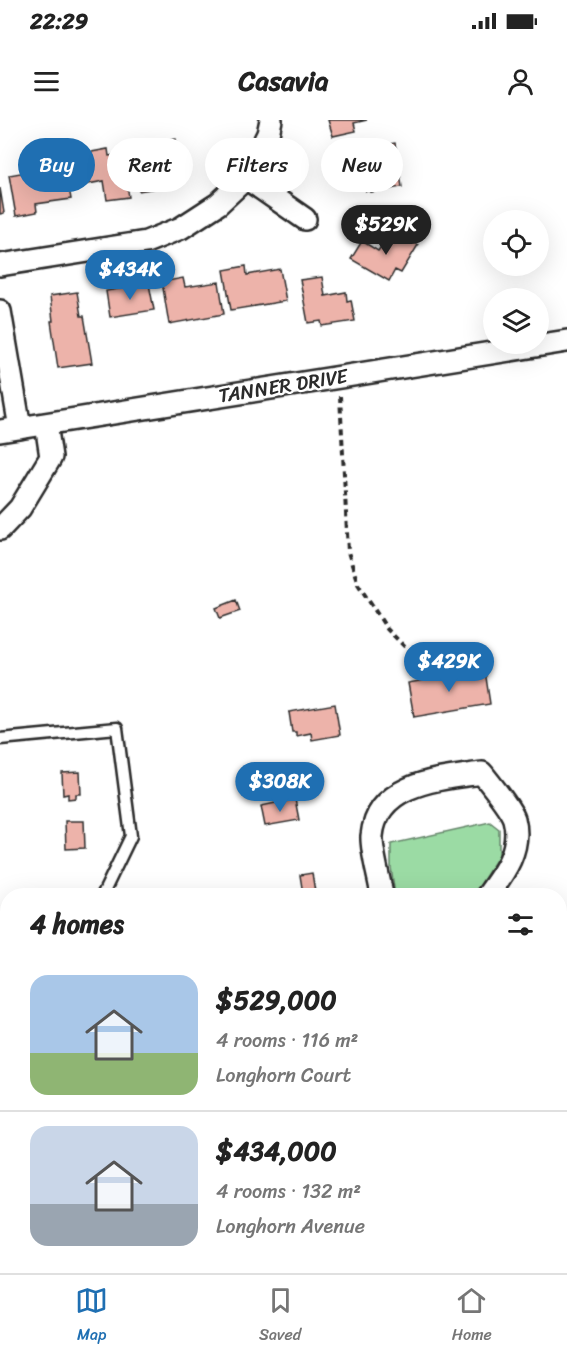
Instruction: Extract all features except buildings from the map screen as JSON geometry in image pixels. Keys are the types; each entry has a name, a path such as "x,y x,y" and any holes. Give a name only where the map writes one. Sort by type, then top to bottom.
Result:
{"street":[{"path":"266,138 271,120"},
{"path":"0,265 146,242 181,228 218,204 231,192"},
{"path":"266,192 305,219"},
{"path":"0,311 10,429"},
{"name":"TANNER DRIVE","path":"10,429 567,341"},
{"path":"0,529 20,508 51,457 46,424"},
{"path":"381,888 372,837 377,815 400,791 427,781 482,773 514,818 515,843 506,870 493,888"}],"lane":[{"path":"0,739 117,728 131,836 106,888"}],"path":[{"path":"337,378 340,396 348,552 358,584 387,629 409,651"}],"green space":[{"path":"490,822 499,829 499,855 478,888 394,888 391,844"}]}
